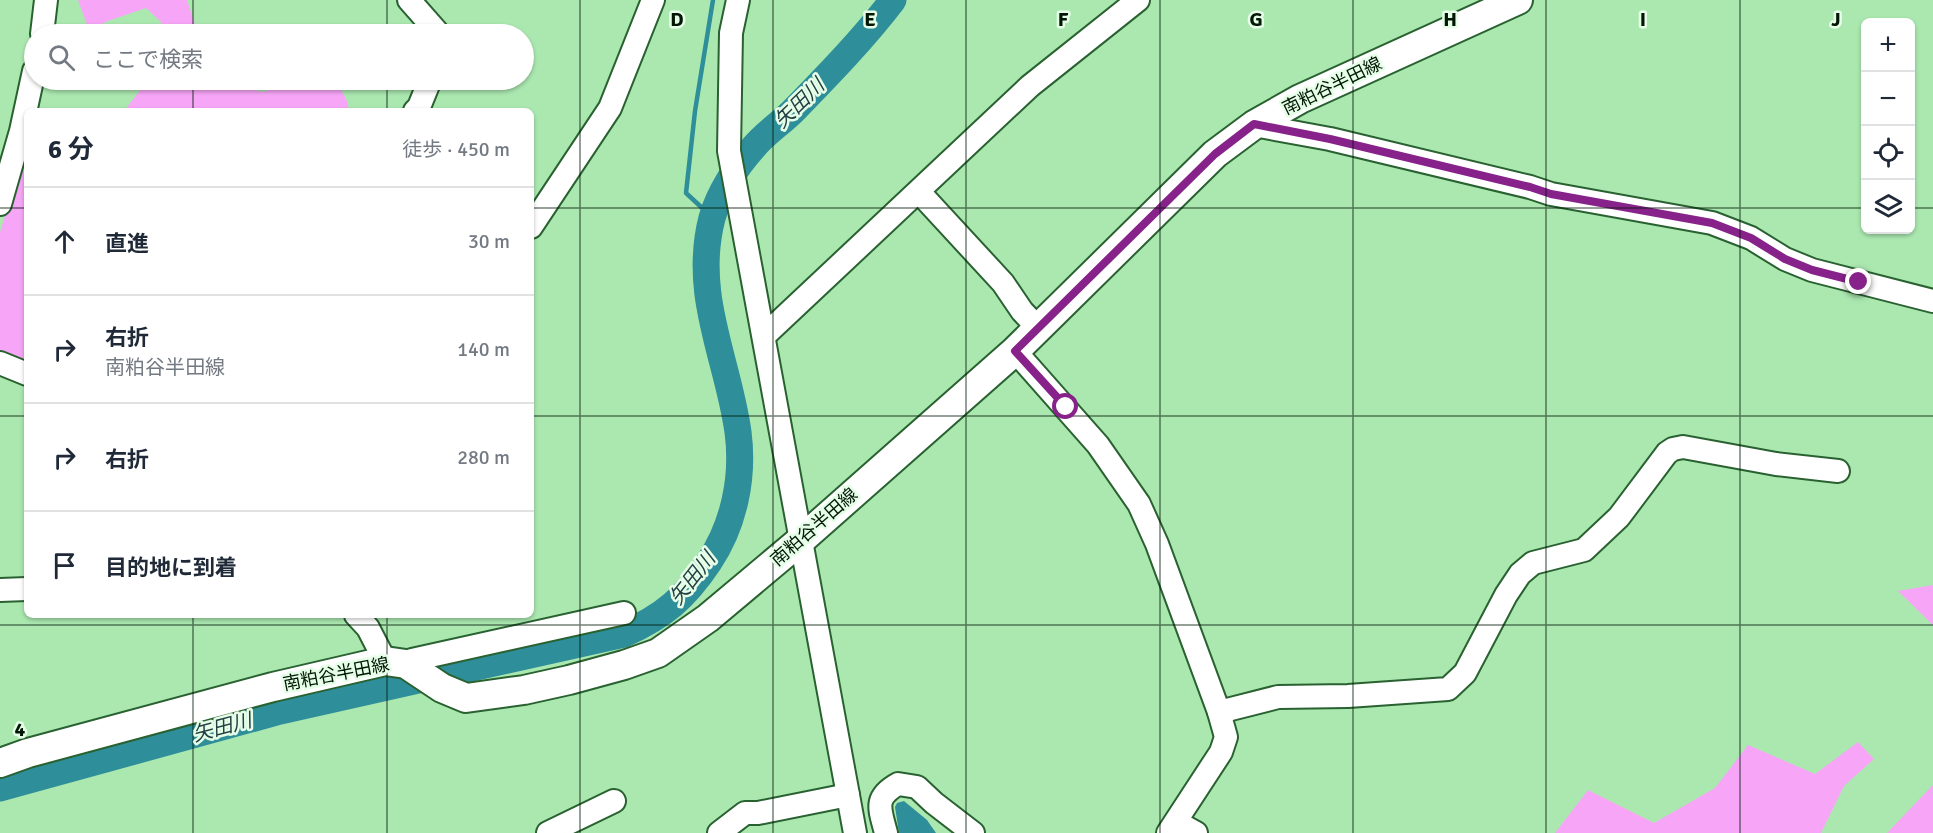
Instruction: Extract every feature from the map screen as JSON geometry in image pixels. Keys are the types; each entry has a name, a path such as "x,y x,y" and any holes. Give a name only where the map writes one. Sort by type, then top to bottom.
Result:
{"main road":[{"name":"南粕谷半田線","path":"0,763 28,753 262,689 396,662 442,688 466,698 524,690 624,665 658,653 708,618 801,540 1015,351 1168,203 1215,154 1254,124 1300,99 1518,0"}],"street":[{"path":"43,24 46,0"},
{"path":"409,0 430,24"},
{"path":"534,222 610,108 653,0"},
{"path":"738,0 731,33 729,151 855,833"},
{"path":"764,336 1030,86 1138,0"},
{"path":"26,108 30,90"},
{"path":"418,108 426,90"},
{"path":"0,204 24,116"},
{"path":"1254,124 1330,139 1551,194 1712,223 1751,238 1785,259 1812,270 1933,301"},
{"path":"919,192 1003,283 1022,312 1038,328"},
{"path":"1015,351 1098,445 1139,504 1157,544 1226,736 1221,752 1172,827 1196,833"},
{"path":"0,363 24,373"},
{"path":"1219,712 1278,697 1348,696 1448,689 1466,674 1520,574 1533,564 1584,550 1619,517 1673,448 1683,447 1776,464 1838,471"},
{"path":"0,590 24,589"},
{"path":"359,618 396,662 624,613"},
{"path":"886,833 880,805 883,795 898,784 917,787 973,833"},
{"path":"719,833 745,813 758,813 848,795"},
{"path":"548,833 614,801"}],"shaded area":[{"path":"78,0 187,0 195,24 161,24 146,8 102,24 87,24"},
{"path":"140,90 255,90 263,92 268,90 341,90 348,108 126,108"},
{"path":"24,155 24,362 0,355 0,232"},
{"path":"1933,585 1933,625 1898,591"},
{"path":"1858,742 1874,759 1844,786 1821,833 1555,833 1588,790 1654,823 1715,788 1748,745 1815,774"},
{"path":"1933,785 1933,833 1887,833"}],"water":[{"path":"904,801 927,820 936,833 899,833 895,807 897,803"}],"waterway":[{"path":"713,0 695,111 686,193 713,218"},
{"name":"矢田川","path":"0,788 280,711 624,634 651,620 672,605 700,575 718,548 731,516 740,466 738,432 714,326 706,274 707,246 715,209 734,172 747,155 834,68 893,0"}],"route":[{"path":"1066,407 1015,351 1168,203 1215,154 1254,124 1330,139 1551,194 1712,223 1751,238 1785,259 1812,270 1859,282"}]}
